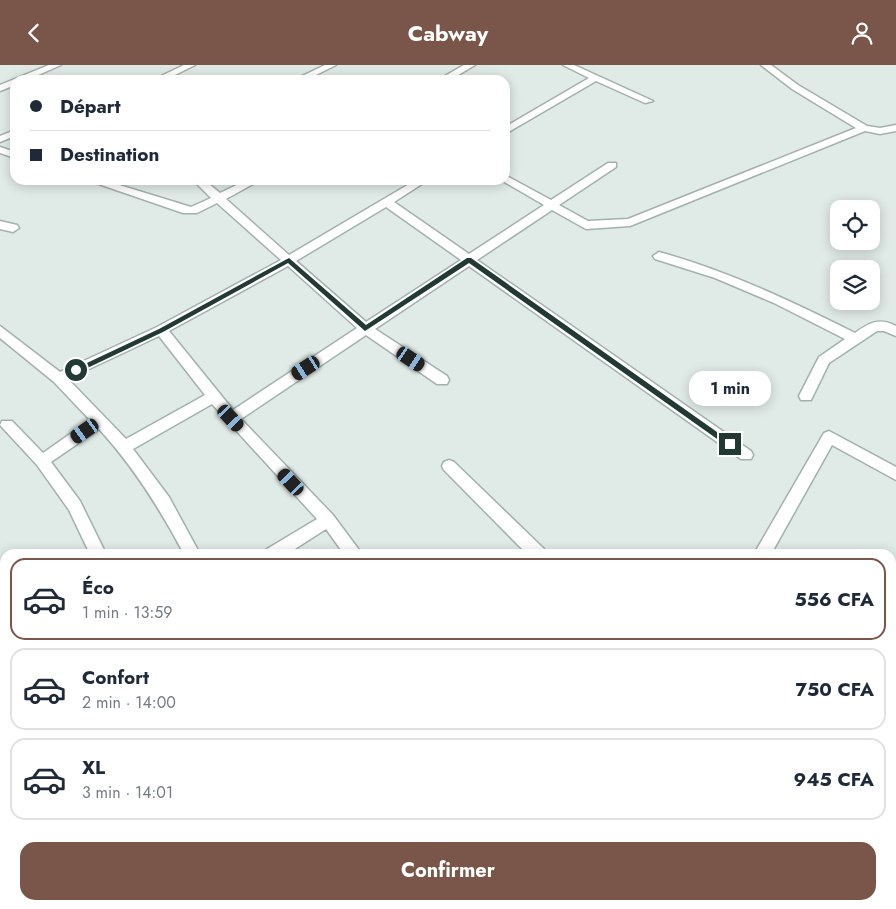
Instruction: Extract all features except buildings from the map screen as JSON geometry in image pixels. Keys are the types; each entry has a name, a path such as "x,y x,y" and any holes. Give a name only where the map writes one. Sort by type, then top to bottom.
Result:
{"street":[{"path":"32,75 57,65"},
{"path":"169,75 191,65"},
{"path":"310,75 332,65"},
{"path":"452,75 471,65"},
{"path":"568,65 648,101"},
{"path":"765,65 795,87 864,128 880,131 896,128"},
{"path":"510,128 596,78"},
{"path":"510,181 586,225 630,222 864,128"},
{"path":"231,418 612,165"},
{"path":"107,185 183,210 193,211 246,185"},
{"path":"204,185 365,328 442,379"},
{"path":"59,378 161,330 289,260 415,185"},
{"path":"387,202 746,455"},
{"path":"0,225 13,228"},
{"path":"659,256 719,275 778,300 856,339"},
{"path":"806,396 824,360 874,327 886,326 896,331"},
{"path":"161,330 231,418 328,520 350,549"},
{"path":"0,331 59,378 124,447 164,502 189,549"},
{"path":"124,447 214,397"},
{"path":"42,461 100,421"},
{"path":"7,425 42,461 74,506 96,549"},
{"path":"765,549 830,437 896,474"},
{"path":"449,466 533,549"},
{"path":"281,549 328,520"}],"route":[{"path":"76,370 161,330 289,260 365,328 469,260 730,444"}]}
